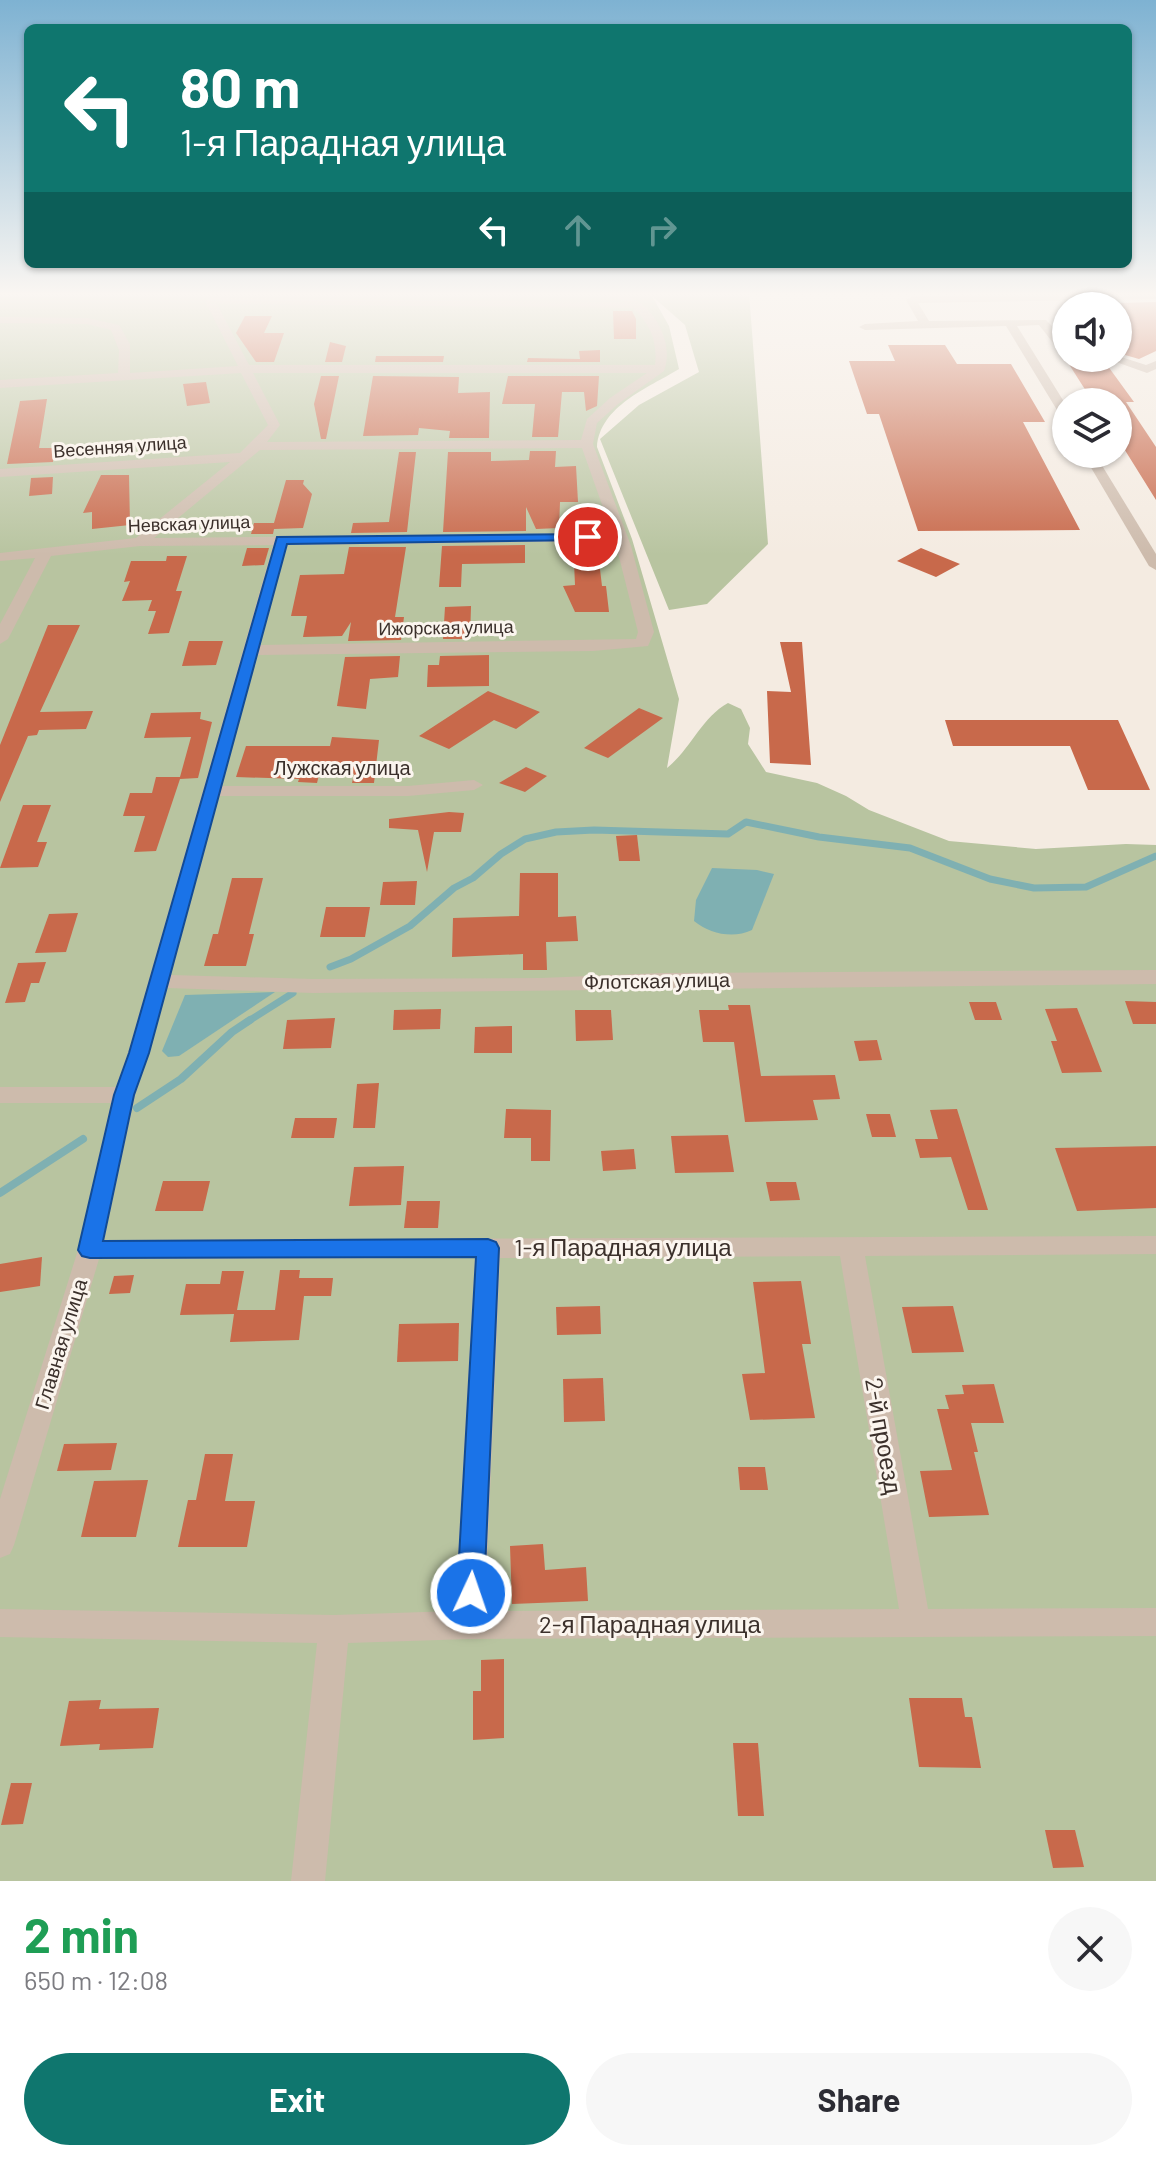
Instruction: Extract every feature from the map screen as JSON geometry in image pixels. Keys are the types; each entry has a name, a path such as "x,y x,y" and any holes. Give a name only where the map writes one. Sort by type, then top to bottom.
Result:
{"street":[{"path":"0,384 65,380"},
{"path":"140,542 257,446 274,425 252,380"},
{"path":"619,537 587,444 591,422 645,380"},
{"path":"257,446 587,444"},
{"name":"Весенняя улица","path":"0,473 242,457"},
{"path":"1097,468 1156,566"},
{"name":"Невская улица","path":"0,557 140,542 619,537"},
{"name":"Ижорская улица","path":"250,650 642,643 646,632 619,537"},
{"name":"Главная улица","path":"0,1545 90,1250 124,1095 139,1053 281,540"},
{"path":"0,639 45,553"},
{"name":"Лужская улица","path":"210,791 408,791 474,785"},
{"name":"Флотская улица","path":"158,981 313,986 1156,977"},
{"path":"0,1095 124,1095"},
{"name":"1-я Парадная улица","path":"90,1250 1156,1245"},
{"name":"2-й проезд","path":"851,1247 916,1624"},
{"path":"469,1625 488,1248"},
{"name":"2-я Парадная улица","path":"0,1623 334,1629 469,1625 1156,1622"},
{"path":"308,1881 334,1629"}],"green space":[{"path":"0,380 660,380 616,409 600,433 597,447 632,539 679,699 667,768 710,717 728,703 741,709 750,728 748,744 766,772 817,783 869,810 949,841 1036,849 1156,845 1156,1881 0,1881"},
{"path":"685,380 756,380 768,544 707,604 669,610 600,439 639,405"}],"water":[{"path":"712,868 774,874 752,930 722,934 694,921 696,900"},
{"path":"275,992 179,1056 168,1057 162,1051 185,995"}],"building":[{"path":"320,380 338,380 326,439 321,439 314,404"},
{"path":"372,380 459,380 458,393 490,392 489,438 449,438 450,431 419,428 418,435 363,436"},
{"path":"507,380 599,380 597,406 586,411 584,392 562,392 558,437 532,437 535,404 502,404"},
{"path":"855,380 1020,380 1045,422 1023,422 1080,530 918,531 879,414 867,414"},
{"path":"1079,380 1118,380 1124,388 1084,388"},
{"path":"206,382 210,403 187,406 183,384"},
{"path":"47,399 39,448 54,448 53,462 7,464 20,401"},
{"path":"1132,411 1156,447 1156,500 1132,461"},
{"path":"530,451 556,451 555,467 576,466 578,502 560,502 559,528 536,529 526,507 526,531 443,532 448,452 491,452 491,461 529,460"},
{"path":"399,452 416,452 407,532 351,533 353,523 389,522"},
{"path":"101,475 129,475 130,525 92,529 92,512 83,513"},
{"path":"53,477 52,494 29,496 31,478"},
{"path":"286,480 304,480 303,484 312,494 303,528 274,529 273,534 251,534 254,523 274,523"},
{"path":"525,545 525,563 462,564 461,587 439,587 442,546"},
{"path":"349,547 406,547 395,617 404,617 401,640 348,641 351,622 342,636 303,637 307,616 291,616 300,575 344,574"},
{"path":"247,548 269,548 264,565 242,566"},
{"path":"921,548 960,564 936,577 897,561"},
{"path":"167,556 187,556 176,591 182,591 169,633 148,634 156,611 148,611 152,600 122,601 130,581 124,582 131,561 166,561"},
{"path":"599,561 609,612 575,612 563,586 575,585 574,562"},
{"path":"471,606 470,639 443,639 445,607"},
{"path":"48,625 80,625 40,712 93,711 86,729 39,730 37,735 28,736 0,802 0,745"},
{"path":"189,641 223,641 216,665 182,666"},
{"path":"780,642 802,642 811,765 770,763 767,691 791,692"},
{"path":"489,655 489,686 427,687 428,665 439,665 440,656"},
{"path":"400,656 398,677 370,679 366,709 337,706 345,657"},
{"path":"488,691 540,712 516,729 494,720 449,749 419,736"},
{"path":"639,708 663,718 608,758 584,748"},
{"path":"201,712 200,719 212,722 198,778 180,779 156,851 134,852 145,816 123,816 130,793 152,793 156,777 180,777 191,737 144,738 151,713"},
{"path":"945,720 1118,720 1150,790 1088,790 1070,746 953,746"},
{"path":"332,737 379,740 374,783 352,783 354,774 321,767 317,783 298,782 299,779 236,777 246,746 330,746"},
{"path":"526,767 547,776 525,792 499,783"},
{"path":"23,805 51,805 37,842 47,842 38,867 0,868"},
{"path":"464,813 461,832 434,832 427,872 418,830 389,828 389,819"},
{"path":"637,835 640,861 619,861 616,836"},
{"path":"520,873 558,873 558,917 576,916 578,941 546,942 547,970 523,970 523,954 452,957 453,918 519,916"},
{"path":"232,878 263,878 249,934 254,934 246,966 204,966 213,934 218,934"},
{"path":"417,881 415,905 380,905 383,882"},
{"path":"326,907 370,907 365,937 320,937"},
{"path":"78,913 66,952 35,953 49,914"},
{"path":"46,962 39,983 31,983 25,1002 5,1003 18,963"},
{"path":"1125,1001 1156,1002 1156,1024 1133,1024"},
{"path":"969,1002 996,1002 1002,1020 975,1020"},
{"path":"728,1005 750,1005 761,1076 835,1075 840,1099 813,1100 818,1120 745,1122 734,1042 703,1042 699,1010 729,1010"},
{"path":"1077,1008 1102,1072 1062,1073 1051,1041 1057,1041 1045,1009"},
{"path":"441,1009 440,1029 393,1030 394,1010"},
{"path":"575,1010 611,1010 613,1040 576,1041"},
{"path":"335,1018 331,1048 283,1049 287,1020"},
{"path":"512,1026 512,1053 474,1053 475,1027"},
{"path":"877,1040 882,1060 859,1061 854,1041"},
{"path":"379,1083 375,1128 353,1128 357,1084"},
{"path":"506,1109 551,1110 550,1161 531,1161 531,1138 504,1138"},
{"path":"957,1109 988,1210 968,1210 951,1157 920,1158 915,1139 938,1139 930,1110"},
{"path":"866,1114 890,1114 896,1137 872,1137"},
{"path":"295,1118 337,1118 334,1138 291,1138"},
{"path":"728,1135 734,1172 675,1173 671,1136"},
{"path":"1156,1146 1156,1208 1077,1211 1055,1148"},
{"path":"634,1149 636,1169 603,1171 601,1151"},
{"path":"404,1166 401,1205 349,1206 354,1167"},
{"path":"163,1181 210,1181 203,1211 155,1211"},
{"path":"766,1182 796,1182 800,1200 770,1201"},
{"path":"407,1201 440,1201 438,1228 404,1228"},
{"path":"42,1257 40,1286 0,1292 0,1264"},
{"path":"280,1270 300,1270 299,1278 333,1278 331,1296 304,1296 299,1340 230,1342 234,1314 180,1315 186,1284 220,1284 222,1271 244,1271 237,1310 275,1310"},
{"path":"134,1275 130,1293 109,1294 114,1276"},
{"path":"801,1281 811,1344 802,1344 815,1418 750,1420 742,1374 765,1373 753,1282"},
{"path":"600,1306 601,1334 557,1335 556,1307"},
{"path":"953,1306 964,1352 912,1353 902,1307"},
{"path":"459,1323 458,1361 397,1362 399,1324"},
{"path":"603,1378 605,1421 564,1422 563,1379"},
{"path":"994,1384 1004,1423 971,1423 978,1452 974,1452 989,1515 929,1517 920,1471 952,1470 937,1409 949,1409 945,1395 964,1394 962,1385"},
{"path":"117,1443 111,1470 57,1471 64,1444"},
{"path":"205,1454 233,1454 225,1501 255,1501 247,1547 178,1547 188,1500 196,1500"},
{"path":"738,1467 765,1467 768,1490 740,1490"},
{"path":"148,1480 136,1537 81,1537 94,1481"},
{"path":"543,1544 545,1570 586,1567 588,1601 512,1604 510,1546"},
{"path":"504,1659 504,1738 473,1740 473,1691 481,1691 481,1660"},
{"path":"909,1698 962,1698 965,1717 972,1717 981,1768 919,1767"},
{"path":"101,1700 99,1709 159,1708 153,1748 99,1750 100,1744 60,1746 69,1701"},
{"path":"733,1743 758,1743 764,1816 738,1816"},
{"path":"11,1783 32,1783 23,1824 1,1825"},
{"path":"1045,1830 1075,1830 1084,1867 1053,1868"}],"waterway":[{"path":"330,967 351,959 410,926 454,888 473,878 501,854 525,839 556,832 594,830 728,834 746,822 819,837 910,848 990,879 1034,888 1086,887 1156,856"},
{"path":"247,1022 293,993"},
{"path":"137,1108 181,1079 247,1022"},
{"path":"0,1193 83,1139"}],"route":[{"path":"471,1593 488,1248 90,1250 124,1095 139,1053 281,540 588,537"}]}
